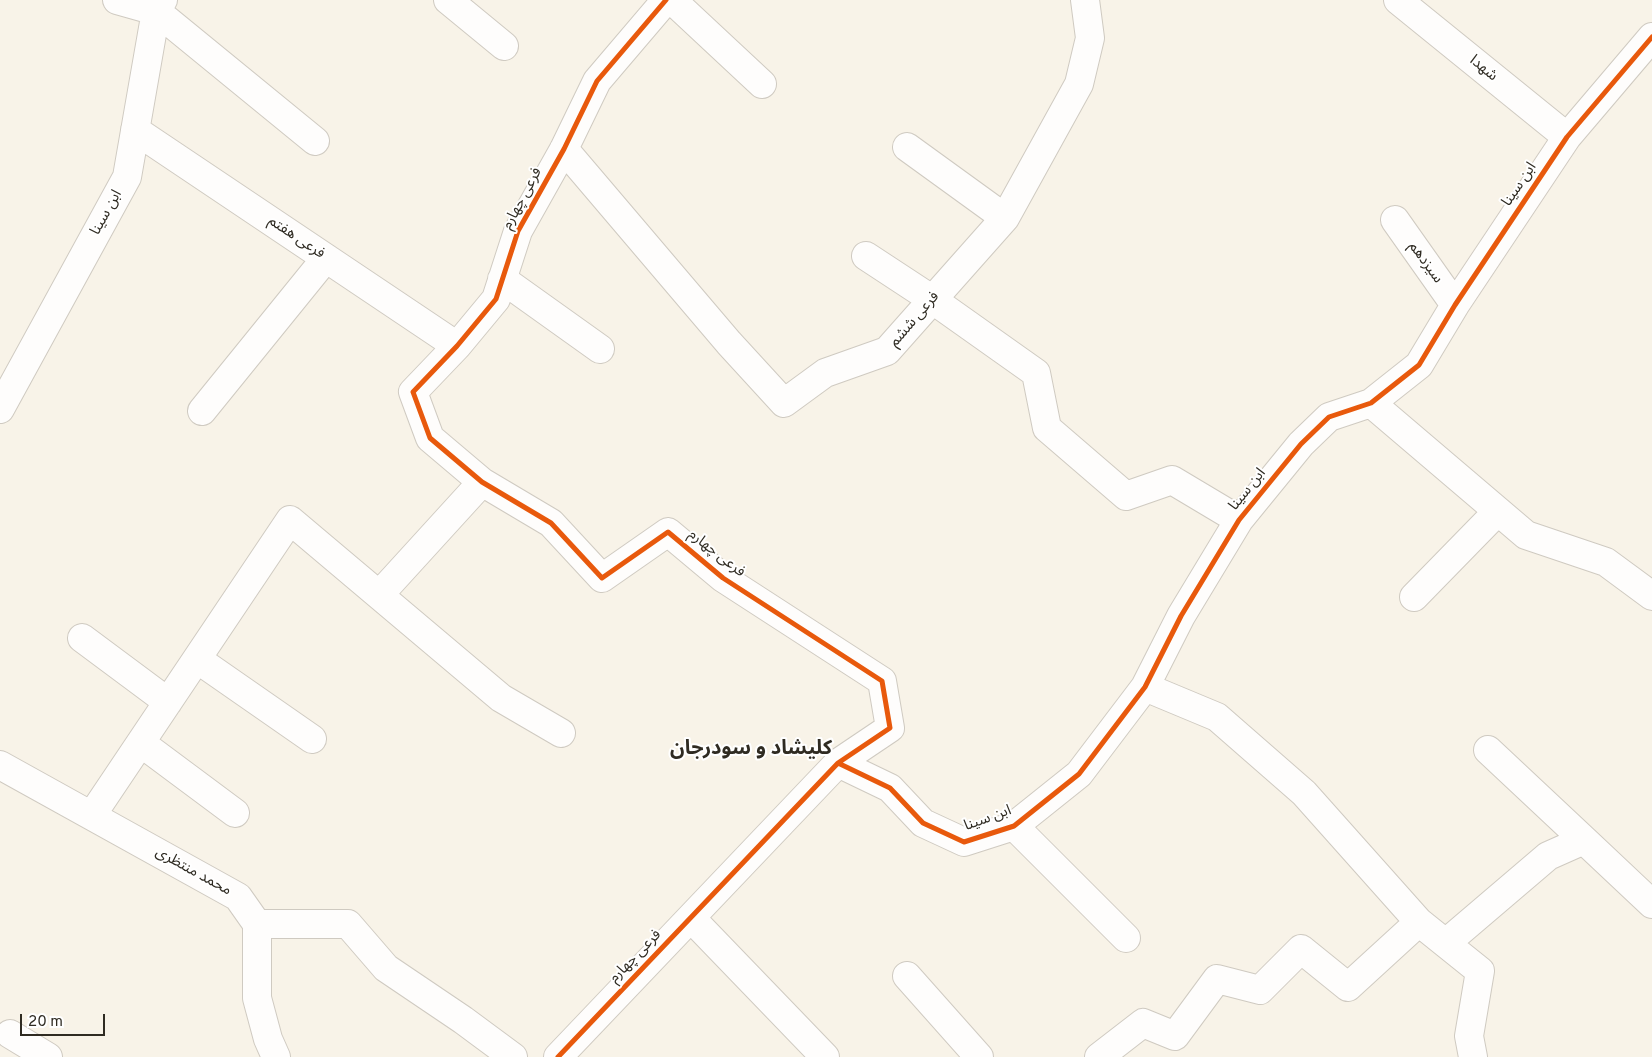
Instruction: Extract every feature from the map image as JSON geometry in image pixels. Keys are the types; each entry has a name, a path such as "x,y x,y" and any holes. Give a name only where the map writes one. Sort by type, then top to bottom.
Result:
{"street":[{"path":"117,0 160,6 315,141"},
{"path":"448,0 504,46"},
{"name":"فرعی چهارم","path":"558,1057 838,763 890,728 882,682 723,578 668,532 602,578 551,523 482,482 430,438 413,392 458,346 496,299 518,231 564,149 597,81 666,0"},
{"path":"672,0 762,84"},
{"name":"فرعی ششم","path":"564,149 729,343 784,403 824,373 887,352 1005,218 1079,84 1090,38 1085,0"},
{"name":"شهدا","path":"1398,0 1567,137"},
{"name":"ابن سینا","path":"0,409 127,177 160,6"},
{"name":"ابن سینا","path":"838,763 890,788 923,823 964,842 1014,826 1079,774 1145,687 1181,616 1239,520 1302,444 1329,417 1371,403 1419,365 1455,305 1567,137 1646,55"},
{"name":"فرعی هفتم","path":"135,130 458,346"},
{"path":"907,147 1005,218"},
{"name":"سیزدهم","path":"1395,220 1455,305"},
{"path":"866,256 933,300 1036,373 1047,428 1126,496 1172,480 1239,520"},
{"path":"202,411 326,258"},
{"path":"502,279 600,349"},
{"path":"1371,403 1526,535 1606,562 1652,596"},
{"path":"379,595 482,482"},
{"path":"1414,597 1498,511"},
{"path":"92,816 290,520 501,698 561,733"},
{"path":"82,638 168,702"},
{"path":"197,659 312,739"},
{"path":"1145,687 1217,717 1304,793 1419,922 1480,970 1469,1036 1473,1057"},
{"path":"140,743 235,813"},
{"path":"1488,750 1652,904"},
{"name":"محمد منتظری","path":"0,764 238,897 257,924"},
{"path":"1014,826 1126,938"},
{"path":"1446,943 1548,856 1584,840"},
{"path":"691,918 825,1057"},
{"path":"1099,1057 1143,1023 1175,1036 1217,979 1260,990 1302,949 1348,987 1419,922"},
{"path":"276,1057 268,1039 257,998 257,924 348,924 386,968 463,1020 513,1057"},
{"path":"907,976 979,1057"},
{"path":"10,1034 48,1057"}],"cycle path":[{"path":"558,1057 838,763 890,728 882,681 723,578 668,532 602,578 551,523 482,482 430,438 413,392 457,346 496,299 518,231 564,149 597,81 666,0"},
{"path":"838,763 890,788 923,823 964,842 1014,826 1079,774 1145,687 1181,616 1239,520 1301,444 1329,417 1371,403 1419,365 1455,305 1567,137 1652,37"}],"district":[{"name":"کلیشاد و سودرجان","path":"751,750"}]}
